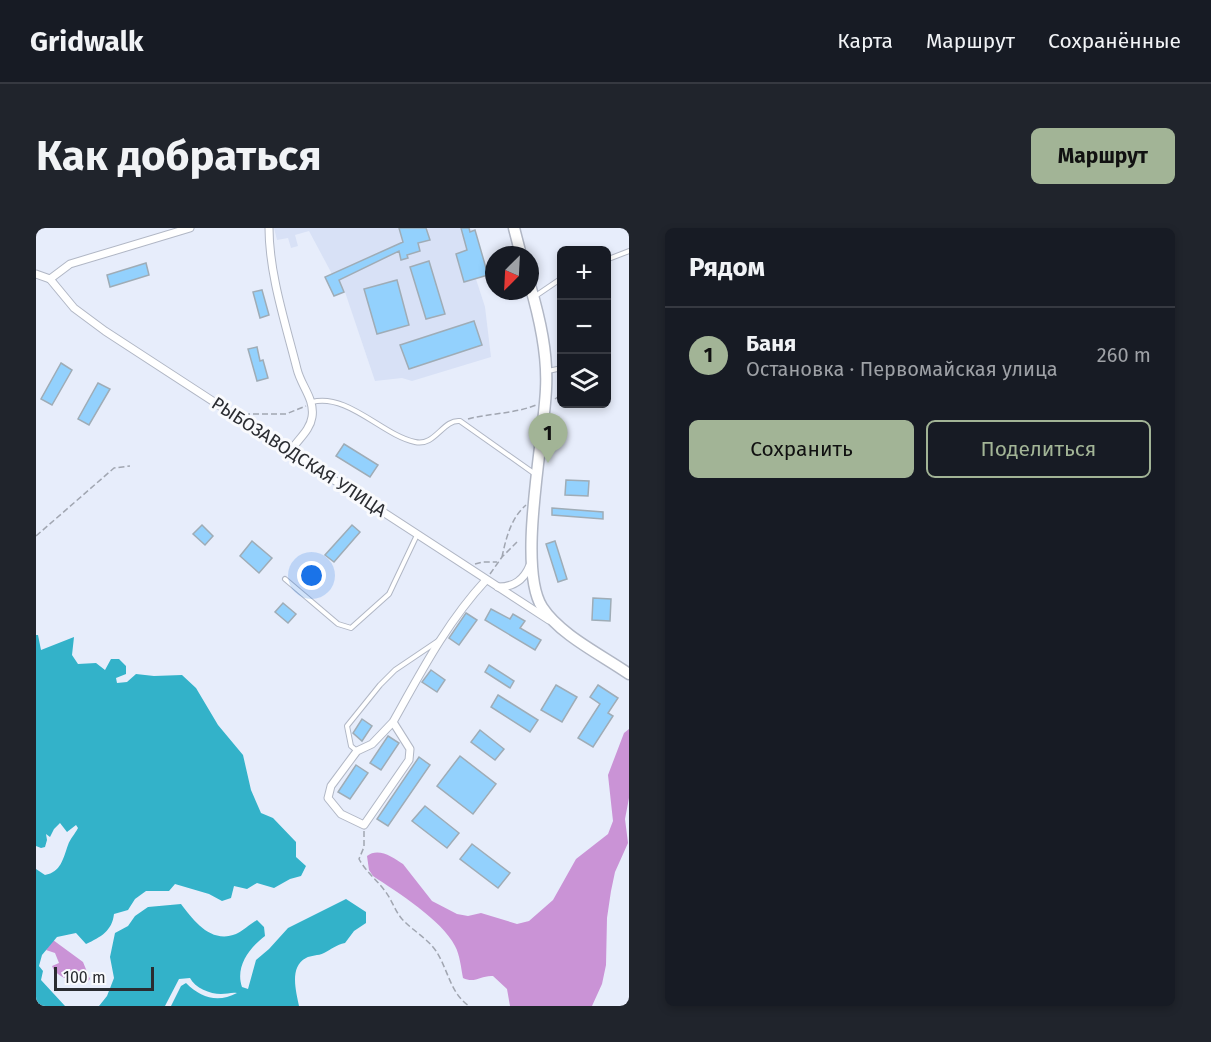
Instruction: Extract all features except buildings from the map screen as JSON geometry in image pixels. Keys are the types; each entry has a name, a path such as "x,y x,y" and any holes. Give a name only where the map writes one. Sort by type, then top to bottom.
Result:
{"street":[{"path":"36,274 50,279 70,264 190,228"},
{"path":"269,228 272,262 297,372 312,402 309,429 290,452"},
{"path":"514,228 519,246"},
{"name":"РЫБОЗАВОДСКАЯ УЛИЦА","path":"50,279 74,308 105,331 557,625"},
{"path":"537,300 546,372 531,562 532,578 540,604 557,625 629,674"},
{"path":"496,586 513,586 527,573 531,562"},
{"path":"393,722 410,749 409,760 364,825 341,814 328,798 331,786 357,751 372,744 393,722 438,641 470,597 486,580"}],"lane":[{"path":"611,258 629,251"},
{"path":"539,294 557,281"},
{"path":"546,372 557,369"},
{"path":"312,402 323,400 342,406 396,435 416,442 427,441 452,423 460,421 537,476"},
{"path":"285,579 338,624 351,628 389,594 417,534"},
{"path":"357,751 351,746 347,726 395,670 438,641"}],"path":[{"path":"460,421 528,408 557,396"},
{"path":"236,417 252,413 286,414 312,402"},
{"path":"36,536 114,468 130,466"},
{"path":"486,580 501,557 511,524 528,503 527,512"},
{"path":"501,557 517,542"},
{"path":"464,565 498,562"},
{"path":"364,825 364,847 359,859 365,870 386,892 399,916 426,939 435,950 447,970 456,993 469,1006"}],"shaded area":[{"path":"274,228 469,228 475,230 485,265 485,276 476,279 485,307 491,357 412,381 402,378 375,381 345,292 334,296 325,277 332,274 309,231 295,235 298,246 291,248 288,238 277,240"},
{"path":"629,729 629,798 625,819 628,843 615,872 611,891 607,918 606,965 602,984 592,1006 510,1006 507,989 493,976 475,980 463,978 458,953 449,936 418,907 373,876 369,870 367,856 376,852 399,861 432,901 457,914 468,916 481,913 517,924 529,921 553,900 576,859 608,834 613,821 608,775 624,733"},
{"path":"53,940 83,962 90,979 86,983 66,979 54,970 52,966 59,963 55,953 46,950"}],"water":[{"path":"36,635 38,635 41,650 74,637 72,655 78,664 96,663 105,670 111,659 119,659 126,666 126,674 116,678 117,683 127,682 136,674 182,675 196,688 218,725 243,755 251,790 261,813 273,818 296,842 296,857 306,866 301,876 274,888 257,883 247,889 234,886 231,898 222,901 209,894 175,884 169,891 146,891 135,899 128,910 114,914 108,929 101,936 86,944 76,933 57,937 42,955 39,966 43,971 41,980 65,1006 36,1006 36,869 45,875 55,871 63,860 78,828 76,825 67,832 60,823 50,837 46,834 45,847 36,846"},
{"path":"346,899 366,912 366,923 354,931 345,943 322,954 308,957 301,962 297,967 295,980 299,1006 171,1006 181,986 186,983 210,997 223,998 237,993 208,992 195,985 190,978 179,979 165,1006 99,1006 107,996 114,978 110,957 115,933 128,926 135,916 148,907 181,904 198,924 219,936 236,934 257,920 264,927 265,936 249,952 240,972 242,987 248,989 256,960 288,928"}],"place":[{"name":"Баня","path":"548,463"}]}
